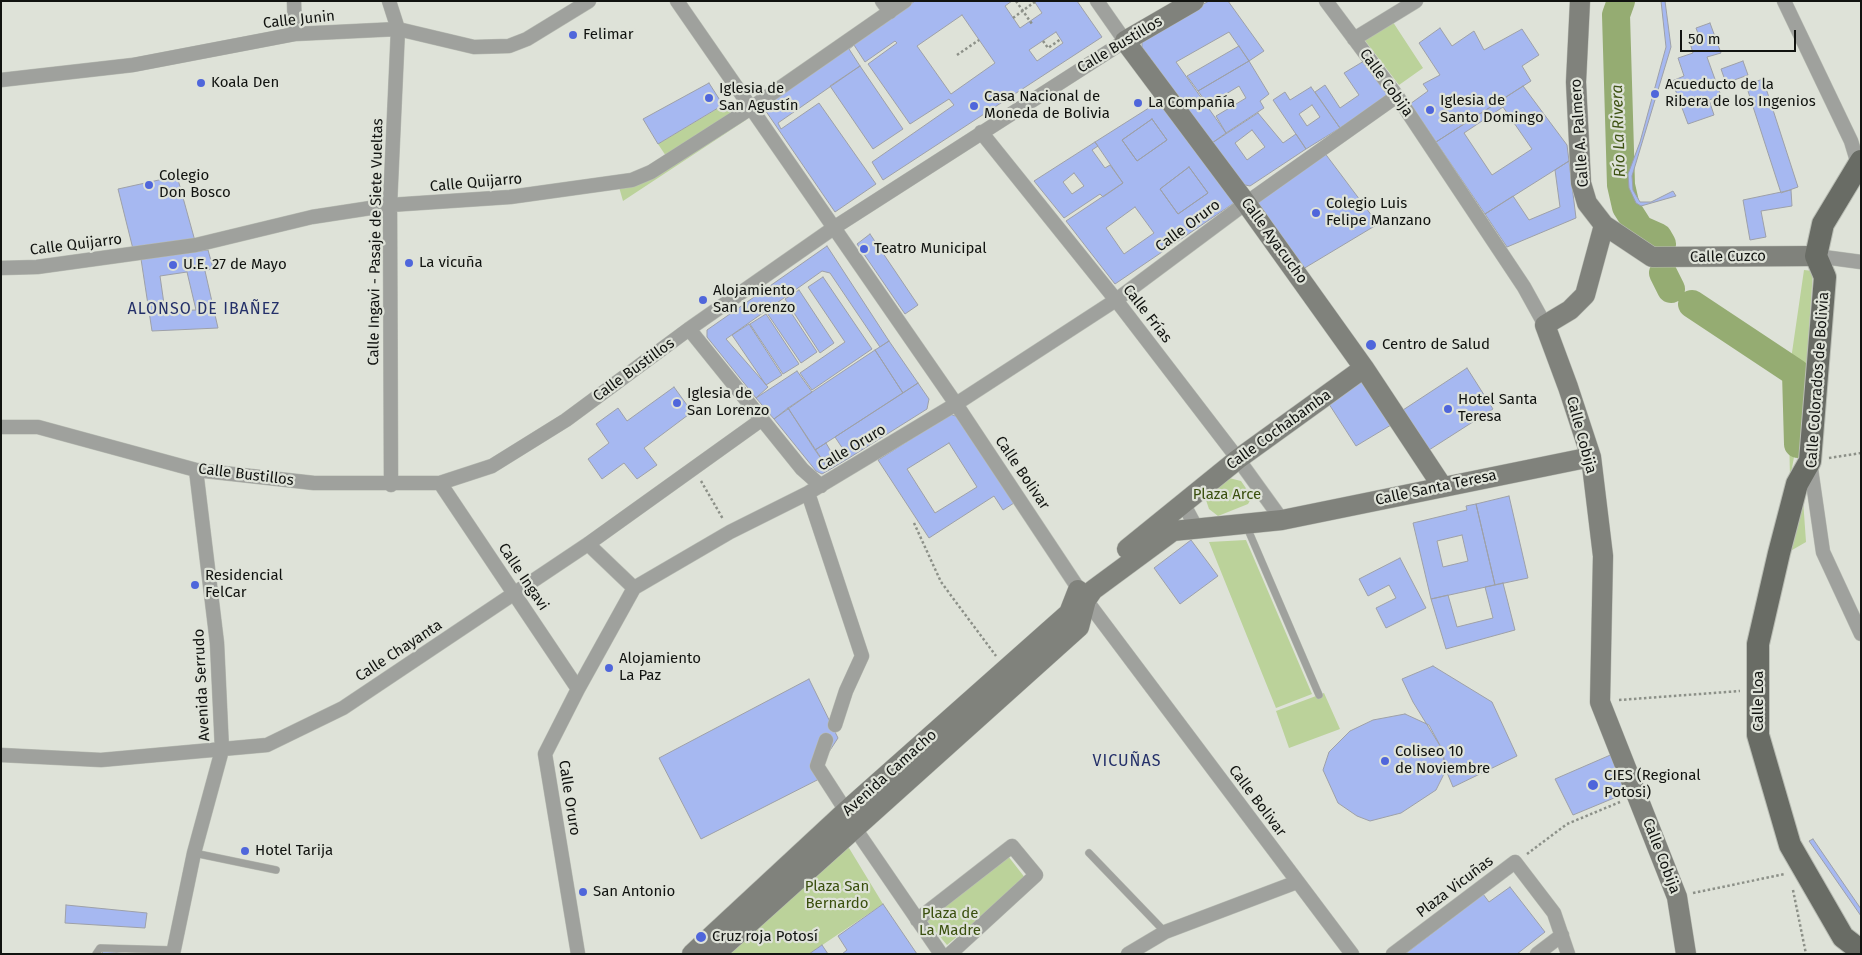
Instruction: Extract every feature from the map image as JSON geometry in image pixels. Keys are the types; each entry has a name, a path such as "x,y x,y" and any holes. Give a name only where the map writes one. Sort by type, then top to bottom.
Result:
{"main road":[{"name":"Calle Bustillos","path":"1125,41 1194,1"},
{"name":"Calle A. Palmero","path":"1580,1 1576,82 1581,183 1587,204 1604,225"},
{"name":"Calle Ayacucho","path":"1125,41 1246,203 1364,368 1442,486"},
{"path":"1816,256 1824,224 1860,162"},
{"name":"Calle Cuzco","path":"1604,225 1652,257 1816,256"},
{"path":"1545,325 1570,310 1585,295 1604,225"},
{"name":"Calle Colorados de Bolivia","path":"1810,461 1825,277 1816,256"},
{"name":"Calle Cobija","path":"1545,325 1591,457 1603,556 1600,702 1677,897 1686,954"},
{"name":"Calle Cochabamba","path":"1082,594 1183,504 1238,459 1364,368"},
{"name":"Calle Santa Teresa","path":"1282,520 1591,457"},
{"name":"Calle Loa","path":"1810,461 1798,484 1779,553 1758,644 1758,734 1790,845 1843,937 1861,952"},
{"path":"1082,594 1093,590 1173,531 1282,520"},
{"name":"Avenida Camacho","path":"715,954 850,819 1006,670 1069,613 1082,594"},
{"name":"Avenida Camacho","path":"692,954 1079,627 1082,594"}],"street":[{"path":"294,1 296,34"},
{"name":"Calle Ingavi - Pasaje de Siete Vueltas","path":"389,1 398,29 390,206 392,485"},
{"name":"Calle Junin","path":"1,80 133,65 296,34 398,29 474,47 509,46 527,39 589,1"},
{"name":"Calle Bolivar","path":"677,1 956,404 1082,594 1352,954"},
{"name":"Calle Quijarro","path":"1,268 38,267 196,245 312,217 390,206 510,197 632,180 651,172 751,108 886,6 905,1"},
{"name":"Calle Ayacucho","path":"1097,1 1125,41"},
{"name":"Calle Cobija","path":"1326,1 1397,96 1524,288 1545,325"},
{"path":"1354,39 1416,1"},
{"path":"1784,1 1860,162"},
{"name":"Calle Bustillos","path":"1,427 38,428 196,470 314,483 392,485 440,483 492,466 558,425 689,329 835,227 1125,41"},
{"name":"Calle Oruro","path":"578,954 545,754 578,689 634,588 730,532 808,493 956,404 1116,300 1246,203 1397,96"},
{"name":"Calle Frías","path":"981,132 1116,300 1238,459 1282,520"},
{"name":"Calle Cuzco","path":"1816,256 1861,262"},
{"path":"689,329 802,470 820,486"},
{"name":"Calle Chayanta","path":"1,755 101,760 267,745 343,708 588,544 761,420"},
{"name":"Calle Colorados de Bolivia","path":"1810,461 1823,552 1861,634"},
{"name":"Avenida Serrudo","path":"174,952 194,853 222,750 217,643 196,470"},
{"name":"Calle Ingavi","path":"440,483 578,689"},
{"path":"808,493 862,656 846,691 835,725"},
{"path":"1183,504 1197,528"},
{"path":"588,544 634,588"},
{"path":"826,740 817,766 916,920 941,954"},
{"path":"916,920 1012,846 1036,875 950,954"},
{"name":"Plaza Vicuñas","path":"1393,954 1515,862 1554,913 1568,954"},
{"path":"1128,954 1165,932 1297,882"},
{"path":"1537,954 1562,935"}],"lane":[{"path":"1245,524 1319,695"},
{"path":"194,853 276,870"},
{"path":"1089,853 1165,932"},
{"path":"96,954 100,948 174,952"}],"path":[{"path":"1016,1 1032,24"},
{"path":"1013,18 1036,1"},
{"path":"1043,41 1048,48 1061,39"},
{"path":"957,55 980,40"},
{"path":"1810,461 1861,453"},
{"path":"694,468 730,532"},
{"path":"914,523 942,582 1006,670"},
{"path":"1600,702 1759,690"},
{"path":"1515,862 1567,824 1637,794"},
{"path":"1677,897 1789,873"}],"green space":[{"path":"1389,16 1423,68 1399,85 1360,34"},
{"path":"732,100 746,120 623,201 617,180 648,167 666,156 658,144"},
{"path":"1804,270 1813,271 1812,286 1804,402 1790,479 1788,380"},
{"name":"Plaza Arce","path":"1225,477 1241,481 1252,497 1248,504 1218,516 1209,509 1205,497"},
{"path":"1803,499 1806,542 1787,553"},
{"path":"1246,540 1312,694 1276,708 1209,542"},
{"path":"1324,693 1340,729 1289,748 1276,711"},
{"name":"Plaza San Bernardo","path":"849,848 883,904 809,954 728,954 840,849"},
{"name":"Plaza de La Madre","path":"1008,856 1026,879 947,945 927,921"}],"building":[{"name":"Casa Nacional de Moneda de Bolivia","path":"915,1 1012,1 1005,6 1020,28 1042,13 1034,1 1077,1 1102,37 883,180 872,162 954,105 949,99 910,124 868,64 897,43 895,41 865,62 854,45 849,49 860,66 778,123 781,129 819,103 876,184 835,212 763,107","holes":["962,15 995,63 951,94 917,46","1056,32 1063,43 1037,61 1029,50"]},
{"path":"1209,1 1228,1 1264,51 1249,61 1229,32 1176,62 1226,133 1212,143 1142,47 1142,38"},
{"name":"Acueducto de la Ribera de los Ingenios","path":"1661,1 1665,1 1671,47 1632,176 1633,190 1640,202 1651,202 1673,191 1676,196 1641,206 1636,203 1629,188 1628,174 1640,142 1666,47"},
{"path":"1710,23 1721,53 1707,57 1721,96 1709,100 1714,115 1688,124 1672,81 1684,76 1678,58 1693,53 1690,43 1700,39 1696,28"},
{"path":"1440,28 1452,46 1474,31 1484,50 1522,29 1539,55 1522,66 1531,81 1436,142 1410,104 1428,91 1423,84 1440,75 1419,43"},
{"path":"1239,46 1249,61 1198,91 1187,76"},
{"path":"1249,61 1269,94 1260,101 1264,108 1226,133 1216,116 1246,98 1239,86 1208,105 1198,91"},
{"path":"1364,61 1387,93 1384,100 1340,128 1315,92 1325,85 1340,108 1359,95 1344,73"},
{"path":"1743,61 1748,75 1726,83 1721,69"},
{"path":"860,66 903,129 873,149 830,86"},
{"path":"1763,79 1798,187 1781,193 1746,85"},
{"path":"709,83 723,105 658,144 643,119"},
{"path":"1523,86 1567,145 1569,161 1485,214 1436,142","holes":["1503,107 1532,149 1492,175 1464,133"]},
{"path":"1311,87 1340,128 1306,149 1273,100 1285,92 1290,100","holes":["1312,105 1320,117 1307,126 1299,114"]},
{"path":"1163,99 1234,203 1115,284 1066,221 1123,183 1095,142","holes":["1152,119 1167,140 1137,161 1122,140","1189,167 1208,193 1178,214 1160,189","1135,207 1154,233 1124,254 1106,228"]},
{"path":"1258,113 1283,143 1296,134 1306,149 1250,186 1241,184 1212,143","holes":["1252,130 1265,147 1247,160 1235,143"]},
{"path":"1152,119 1167,140 1137,161 1122,140"},
{"path":"1095,142 1098,146 1092,150 1105,168 1110,165 1123,183 1103,197 1100,194 1064,218 1034,181","holes":["1074,173 1084,186 1072,194 1063,182"]},
{"name":"Colegio Luis Felipe Manzano","path":"1324,152 1378,224 1303,269 1254,201"},
{"path":"1569,161 1576,218 1507,247 1485,214 1513,196 1529,220 1560,207 1555,170"},
{"path":"1189,167 1208,193 1178,214 1160,189"},
{"path":"177,176 195,241 133,249 118,189"},
{"path":"1791,190 1792,206 1761,211 1766,237 1750,240 1743,200"},
{"path":"870,234 918,305 905,314 857,244"},
{"path":"827,246 889,341 880,347 830,273 822,271 726,339 768,387 756,398 707,337 707,330"},
{"path":"208,250 213,268 205,271 218,328 152,331 141,259","holes":["187,272 196,310 165,311 160,276"]},
{"path":"823,277 872,349 812,390 800,373 845,342 808,287"},
{"path":"799,290 834,343 820,353 785,299"},
{"path":"784,302 817,352 801,363 767,313"},
{"path":"766,314 799,364 783,374 750,324"},
{"path":"749,324 782,375 766,385 732,335"},
{"path":"889,341 918,383 903,393 875,350"},
{"path":"875,350 903,393 815,450 788,408"},
{"name":"Hotel Santa Teresa","path":"1467,368 1493,409 1429,450 1403,410"},
{"path":"797,371 812,392 774,419 756,398"},
{"path":"1364,375 1396,422 1356,446 1327,401"},
{"path":"918,383 929,399 927,409 849,458 835,437"},
{"path":"674,387 692,412 644,448 657,465 637,479 624,463 602,479 588,459 609,443 596,424 618,408 627,421"},
{"path":"788,408 829,470 822,474 816,471 774,419"},
{"path":"950,414 958,417 1014,503 1003,510 994,496 929,538 878,460","holes":["949,443 977,487 935,513 907,469"]},
{"path":"826,443 833,455 842,448 849,458 829,470 815,450"},
{"path":"1509,496 1528,578 1495,585 1476,504"},
{"path":"1476,504 1495,585 1431,599 1413,523 1467,510 1466,506","holes":["1462,535 1468,561 1443,567 1437,541"]},
{"path":"1191,540 1218,576 1180,604 1154,568"},
{"path":"1400,558 1426,608 1386,628 1376,608 1396,598 1389,585 1368,596 1359,579"},
{"path":"1503,583 1515,630 1446,649 1431,599 1448,595 1457,627 1493,618 1485,587"},
{"path":"1433,666 1492,702 1517,756 1453,787 1446,770 1442,749 1413,702 1402,679"},
{"path":"809,679 838,738 821,764 829,774 701,839 659,758"},
{"name":"Coliseo 10 de Noviembre","path":"1405,714 1429,725 1442,749 1446,770 1436,790 1401,813 1370,821 1357,816 1338,803 1323,770 1329,752 1350,731 1373,720"},
{"name":"CIES (Regional Potosi)","path":"1615,753 1631,791 1573,815 1555,779"},
{"path":"1813,839 1861,909 1861,916 1809,841"},
{"path":"1510,887 1545,932 1517,954 1405,954 1483,894 1489,902"},
{"path":"883,904 917,954 842,954 847,950 838,936"},
{"path":"66,905 147,913 145,928 65,923"},
{"path":"822,945 828,954 809,954"},
{"path":"103,951 130,954 102,954"}],"waterway":[{"name":"Río La Rivera","path":"1621,1 1616,15 1621,185 1626,207 1640,229 1658,237 1662,244"},
{"name":"Río La Rivera","path":"1663,273 1671,289"},
{"name":"Río La Rivera","path":"1692,304 1796,373 1798,444"}],"place":[{"name":"Felimar","path":"573,35"},
{"name":"Koala Den","path":"201,83"},
{"name":"Acueducto de la Ribera de los Ingenios","path":"1655,94"},
{"name":"Iglesia de San Agustín","path":"709,98"},
{"name":"La Compañía","path":"1138,103"},
{"name":"Casa Nacional de Moneda de Bolivia","path":"974,106"},
{"name":"Iglesia de Santo Domingo","path":"1430,110"},
{"name":"Colegio Don Bosco","path":"149,185"},
{"name":"Colegio Luis Felipe Manzano","path":"1316,213"},
{"name":"Teatro Municipal","path":"864,249"},
{"name":"La vicuña","path":"409,263"},
{"name":"U.E. 27 de Mayo","path":"173,265"},
{"name":"Alojamiento San Lorenzo","path":"703,300"},
{"name":"Centro de Salud","path":"1371,345"},
{"name":"Iglesia de San Lorenzo","path":"677,403"},
{"name":"Hotel Santa Teresa","path":"1448,409"},
{"name":"Residencial FelCar","path":"195,585"},
{"name":"Alojamiento La Paz","path":"609,668"},
{"name":"Coliseo 10 de Noviembre","path":"1385,761"},
{"name":"CIES (Regional Potosi)","path":"1593,785"},
{"name":"Hotel Tarija","path":"245,851"},
{"name":"San Antonio","path":"583,892"},
{"name":"Cruz roja Potosí","path":"701,937"}],"district":[{"name":"ALONSO DE IBAÑEZ","path":"204,310"},
{"name":"VICUÑAS","path":"1127,762"}]}
